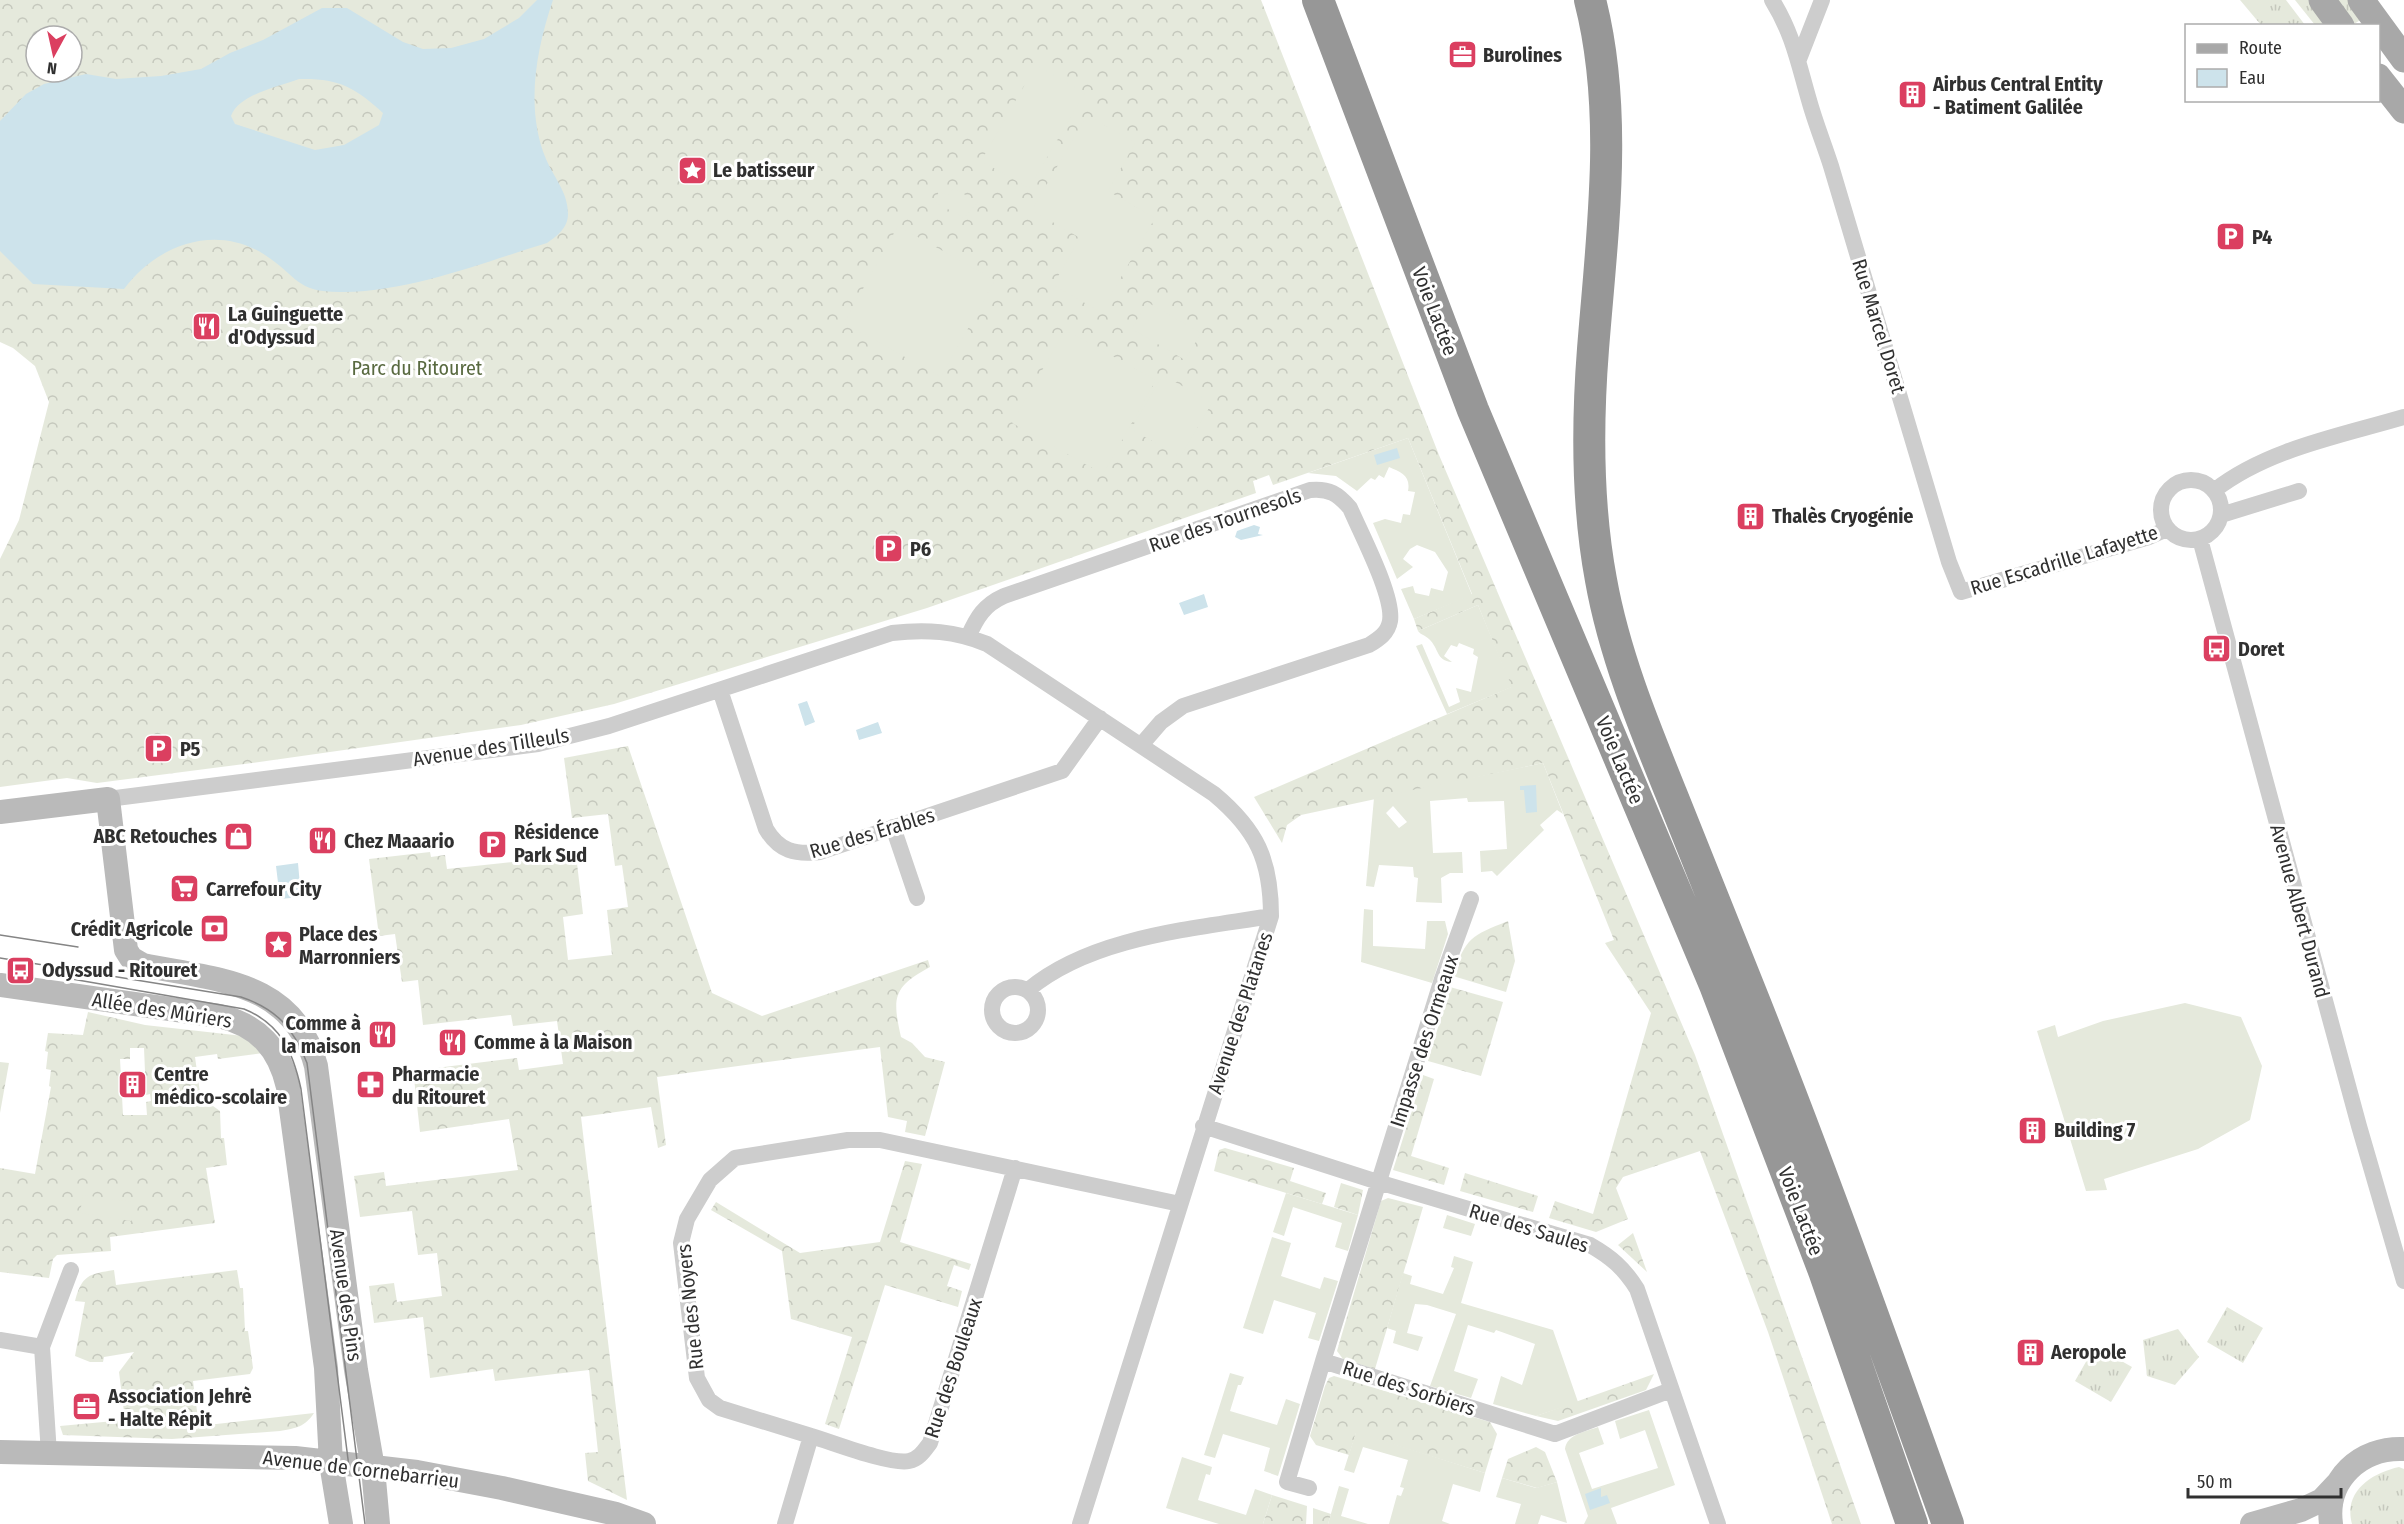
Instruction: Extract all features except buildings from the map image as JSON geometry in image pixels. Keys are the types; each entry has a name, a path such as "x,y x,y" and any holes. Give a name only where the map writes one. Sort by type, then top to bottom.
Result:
{"highway":[{"name":"Voie Lactée","path":"1318,0 1473,411 1715,985 1824,1271 1912,1524"},
{"name":"Voie Lactée","path":"1590,0 1599,34 1605,104 1606,166 1589,440 1601,581 1623,663 1646,732 1771,1044 1948,1524"}],"main road":[{"path":"2322,0 2340,24"},
{"path":"2361,0 2378,24"},
{"path":"2380,26 2404,59"},
{"path":"2380,78 2404,111"}],"street":[{"name":"Rue Marcel Doret","path":"1772,0 1788,25 1799,59 1812,111 1831,166 1949,562 1961,592"},
{"path":"1799,59 1822,0"},
{"path":"2215,490 2234,475 2268,459 2404,417"},
{"path":"2182,480 2201,481 2215,490 2222,507 2221,515 2211,533 2200,539 2182,539 2167,529 2161,518 2164,494 2182,480"},
{"name":"Rue des Tournesols","path":"968,637 977,617 989,603 1004,596 1310,490 1324,488 1340,497 1350,508 1390,604 1390,623 1382,637 1369,645 1184,706 1161,722 1142,744"},
{"path":"2221,515 2299,491"},
{"name":"Rue Escadrille Lafayette","path":"1961,592 2150,537 2167,529"},
{"name":"Avenue Albert Durand","path":"2200,539 2404,1281"},
{"name":"Avenue des Tilleuls","path":"0,812 538,744 609,726 892,633 924,630 968,637"},
{"name":"Avenue des Platanes","path":"968,637 987,644 1215,794 1251,831 1265,860 1271,889 1271,916 1203,1126 1080,1524"},
{"name":"Rue des Érables","path":"720,690 766,829 772,840 785,850 801,854 820,852 1062,771 1100,718"},
{"name":"Allée des Mûriers","path":"108,799 126,950 142,965 235,984 266,996 286,1011 300,1029 316,1066"},
{"path":"893,827 917,898"},
{"name":"Impasse des Ormeaux","path":"1377,1182 1442,980 1471,899"},
{"path":"1028,990 1057,969 1145,936 1271,916"},
{"name":"Allée des Mûriers","path":"0,985 209,1014 239,1021 269,1043 278,1058 288,1087"},
{"name":"Avenue des Pins","path":"316,1066 356,1370 374,1468 378,1524"},
{"name":"Avenue des Pins","path":"288,1087 326,1368 331,1463 341,1524"},
{"name":"Rue des Saules","path":"1203,1126 1377,1182 1590,1245 1609,1256 1626,1271 1637,1289 1718,1524"},
{"name":"Rue des Noyers","path":"811,1436 720,1408 709,1400 697,1378 681,1243 687,1219 710,1180 725,1165 746,1154 863,1138 1180,1204"},
{"name":"Rue des Bouleaux","path":"811,1436 893,1461 908,1461 921,1455 930,1443 1015,1168"},
{"name":"Rue des Sorbiers","path":"1377,1182 1323,1361 1555,1434 1671,1390"},
{"path":"49,1454 42,1347 72,1270"},
{"path":"0,1340 42,1347"},
{"path":"1309,1488 1287,1482 1323,1361"},
{"path":"785,1524 811,1436"},
{"path":"2331,1524 2333,1494 2345,1472 2362,1457 2374,1451 2401,1446"},
{"name":"Avenue de Cornebarrieu","path":"0,1452 295,1458 417,1472 596,1517 644,1524"},
{"path":"2252,1524 2301,1510 2322,1500 2338,1483"}],"green space":[{"name":"Parc du Ritouret","path":"0,0 1261,0 1439,455 1695,1055 1861,1524 1832,1524 1768,1332 1700,1151 1623,1177 1616,1188 1628,1219 1596,1232 1549,1218 1555,1201 1593,1214 1651,1013 1605,943 1614,940 1543,763 1301,815 1287,825 1282,843 1254,797 1511,687 1478,605 1418,631 1414,619 1472,594 1408,438 1273,485 1269,475 1253,481 1256,493 927,608 614,704 521,725 252,763 97,783 67,778 0,787 0,559 19,520 49,402 35,366 13,348 0,342"},
{"path":"2240,0 2286,0 2304,24 2260,24"},
{"path":"2295,0 2309,0 2327,24 2314,24"},
{"path":"2336,0 2348,0 2362,19 2354,24"},
{"path":"1036,65 1085,93 1029,188 981,161"},
{"path":"1087,115 1135,143 1108,191 1155,218 1101,312 1053,285 1080,238 1032,210"},
{"path":"953,188 978,202 964,218 935,202 939,191 948,196"},
{"path":"898,226 995,280 941,377 844,323"},
{"path":"1147,302 1201,333 1185,360 1132,329"},
{"path":"1065,330 1156,380 1103,474 1012,423"},
{"path":"1163,375 1212,403 1180,457 1131,429"},
{"path":"1408,438 1472,595 1414,619 1401,589 1413,586 1415,593 1429,596 1431,588 1443,591 1448,572 1435,552 1417,545 1410,549 1403,559 1413,567 1397,579 1373,523 1385,519 1401,523 1403,514 1410,515 1415,492 1408,491 1406,478 1389,467 1384,478 1379,475 1375,480 1371,478 1357,491 1336,476 1308,473"},
{"path":"1478,605 1512,687 1447,714 1416,646 1422,644 1449,707 1460,702 1456,688 1471,692 1478,657 1473,654 1474,649 1459,643 1457,647 1451,645 1444,656 1452,662 1447,661 1440,657 1429,639 1418,631"},
{"path":"628,746 712,993 762,1016 928,960 930,967 909,981 898,994 896,1003 898,1023 901,1037 912,1043 925,1057 945,1062 925,1136 905,1132 907,1121 888,1117 880,1047 657,1077 666,1145 658,1148 651,1107 581,1117 627,1500 588,1481 585,1453 598,1452 589,1370 495,1381 493,1369 430,1378 423,1317 374,1323 369,1286 394,1283 397,1302 442,1296 437,1253 418,1255 412,1211 360,1217 354,1176 384,1172 386,1186 518,1170 509,1119 420,1132 414,1078 421,1071 428,1069 517,1058 519,1070 563,1064 557,1021 513,1026 511,1015 423,1025 418,980 402,982 395,934 379,936 369,859 430,852 431,857 445,855 447,869 576,855 583,914 563,917 568,960 612,955 607,910 628,907 622,865 615,866 608,814 572,818 564,758"},
{"path":"1543,763 1563,814 1557,810 1540,825 1544,830 1497,876 1492,871 1481,872 1480,851 1507,849 1504,801 1468,802 1467,798 1430,801 1433,853 1462,852 1463,873 1450,873 1441,878 1442,903 1416,902 1418,878 1414,877 1413,867 1379,865 1374,887 1366,886 1374,798","holes":["1393,806 1407,822 1399,828 1386,813"]},
{"path":"1364,909 1373,910 1373,946 1425,949 1427,921 1445,921 1448,934 1432,983 1361,962"},
{"path":"1508,921 1515,961 1506,992 1453,976 1462,953 1471,939"},
{"path":"1450,987 1503,1002 1481,1076 1428,1061"},
{"path":"2185,1003 2241,1017 2262,1066 2250,1120 2198,1149 2104,1179 2107,1190 2086,1191 2037,1031 2055,1025 2058,1037 2103,1021"},
{"path":"88,1012 145,1025 243,1036 263,1053 218,1059 217,1054 195,1057 202,1107 213,1106 220,1111 221,1138 224,1138 227,1165 206,1168 215,1223 110,1237 111,1251 57,1255 53,1259 49,1278 0,1272 0,1168 35,1174 51,1087 49,1086 51,1070 46,1069 48,1052 45,1051 48,1033 83,1035","holes":["130,1048 144,1048 146,1095 150,1094 151,1101 146,1102 147,1115 123,1115 120,1059 130,1059"]},
{"path":"0,1062 9,1063 0,1113"},
{"path":"1423,1075 1434,1079 1411,1156 1449,1168 1444,1185 1393,1170"},
{"path":"1225,1148 1294,1168 1290,1181 1326,1193 1322,1204 1214,1171 1219,1150"},
{"path":"905,1161 922,1164 900,1242 971,1264 969,1270 954,1265 947,1286 962,1291 958,1307 885,1285 839,1429 825,1424 852,1337 791,1319 782,1251 711,1210 716,1202 800,1253 880,1242"},
{"path":"1465,1173 1538,1196 1533,1212 1460,1191"},
{"path":"1341,1183 1363,1190 1358,1215 1334,1207"},
{"path":"1286,1193 1358,1215 1348,1251 1335,1247 1342,1223 1293,1207 1284,1236 1273,1232"},
{"path":"83,1195 133,1202 131,1221 80,1213"},
{"path":"1388,1198 1423,1207 1375,1369 1343,1359 1337,1351 1381,1201"},
{"path":"1447,1215 1475,1224 1471,1236 1443,1228"},
{"path":"1633,1233 1647,1272 1618,1245"},
{"path":"1272,1237 1291,1243 1281,1276 1320,1289 1324,1277 1338,1281 1319,1341 1308,1338 1316,1313 1274,1300 1263,1334 1243,1328"},
{"path":"1454,1256 1473,1262 1461,1303 1553,1330 1578,1402 1536,1416 1493,1404 1501,1376 1522,1385 1535,1344 1496,1330 1494,1333 1468,1325 1454,1371 1478,1379 1471,1398 1430,1386 1456,1314 1427,1305 1415,1304 1407,1333 1423,1337 1418,1351 1393,1343 1396,1331 1387,1328 1403,1273 1412,1276 1410,1284 1443,1294 1454,1268 1451,1267"},
{"path":"114,1270 116,1285 237,1270 240,1288 243,1288 245,1331 248,1331 253,1368 250,1374 193,1381 199,1426 314,1413 311,1418 300,1426 280,1431 172,1439 63,1435 60,1426 125,1420 119,1372 134,1352 104,1357 103,1362 90,1362 75,1356 85,1302 75,1301 81,1286 88,1277"},
{"path":"2227,1307 2263,1328 2243,1363 2207,1342"},
{"path":"2178,1329 2199,1357 2175,1385 2147,1376 2143,1340"},
{"path":"2095,1346 2132,1367 2111,1402 2075,1381"},
{"path":"1230,1373 1244,1377 1241,1385 1238,1385 1230,1411 1277,1425 1286,1399 1300,1404 1278,1476 1264,1471 1270,1448 1223,1434 1215,1458 1204,1455"},
{"path":"1654,1374 1646,1390 1558,1421 1536,1416"},
{"path":"1334,1376 1490,1422 1497,1434 1485,1473 1356,1433 1349,1455 1316,1445 1310,1436 1325,1386 1329,1378"},
{"path":"1649,1410 1675,1485 1611,1508 1617,1524 1584,1524 1588,1516 1565,1449 1566,1444 1577,1434 1598,1427 1604,1444 1579,1453 1592,1489 1658,1468 1645,1430 1620,1439 1615,1421"},
{"path":"1356,1432 1485,1473 1480,1492 1453,1484 1442,1521 1450,1524 1389,1524 1397,1495 1401,1496 1404,1488 1400,1487 1408,1460 1363,1447 1354,1473 1344,1470"},
{"path":"1536,1447 1545,1452 1557,1482 1537,1488 1502,1478 1508,1459"},
{"path":"1182,1457 1212,1467 1210,1475 1206,1474 1198,1500 1246,1515 1255,1489 1272,1495 1263,1524 1219,1524 1166,1508"},
{"path":"2399,1467 2404,1469 2404,1524 2352,1524 2350,1512 2352,1502 2362,1485 2379,1474"},
{"path":"1502,1478 1536,1488 1557,1482 1567,1523 1541,1515 1538,1524 1515,1524 1521,1504 1496,1497"},
{"path":"1339,1486 1349,1489 1341,1516 1368,1524 1328,1524"},
{"path":"1272,1495 1307,1506 1306,1524 1263,1524"},
{"path":"1313,1508 1331,1514 1328,1524 1313,1524"}],"water":[{"path":"537,0 553,0 542,39 535,80 536,120 546,159 566,199 568,219 558,234 547,243 421,281 396,287 344,292 328,292 306,287 265,255 246,245 227,241 207,240 170,250 137,274 124,289 33,284 0,251 0,121 26,94 44,84 84,84 84,74 86,74 116,79 161,76 201,69 230,53 263,40 322,8 347,8 403,42 423,49 451,48 484,39 519,18","holes":["299,79 325,80 345,86 364,97 383,113 379,125 344,145 315,150 235,124 231,116 242,102 270,88"]},
{"path":"1397,448 1400,458 1377,465 1374,455"},
{"path":"1254,525 1260,527 1258,534 1263,535 1241,540 1235,537 1237,531"},
{"path":"1204,594 1208,607 1184,615 1179,603"},
{"path":"807,701 815,722 805,726 798,704"},
{"path":"878,722 882,733 859,740 856,730"},
{"path":"1536,785 1537,812 1526,813 1524,790 1520,790 1520,786"},
{"path":"298,863 301,897 280,899 276,866"},
{"path":"1601,1488 1601,1497 1607,1495 1610,1503 1590,1510 1585,1494"}],"tram line":[{"path":"0,935 78,947"},
{"path":"0,958 241,997 274,1014 290,1030 307,1063 365,1524"},
{"path":"49,975 244,1009 267,1023 283,1041 294,1063 301,1089 349,1467"}],"place":[{"name":"Burolines","path":"1462,55"},
{"name":"Airbus Central Entity - Batiment Galilée","path":"1912,95"},
{"name":"Le batisseur","path":"692,170"},
{"name":"P4","path":"2231,237"},
{"name":"La Guinguette d'Odyssud","path":"207,326"},
{"name":"Thalès Cryogénie","path":"1751,516"},
{"name":"P6","path":"889,549"},
{"name":"Doret","path":"2217,649"},
{"name":"P5","path":"159,749"},
{"name":"ABC Retouches","path":"238,836"},
{"name":"Chez Maaario","path":"323,841"},
{"name":"Résidence Park Sud","path":"493,844"},
{"name":"Carrefour City","path":"185,889"},
{"name":"Crédit Agricole","path":"214,929"},
{"name":"Place des Marronniers","path":"278,945"},
{"name":"Odyssud - Ritouret","path":"21,970"},
{"name":"Comme à la maison","path":"382,1034"},
{"name":"Comme à la Maison","path":"453,1042"},
{"name":"Centre médico-scolaire","path":"133,1085"},
{"name":"Pharmacie du Ritouret","path":"371,1085"},
{"name":"Building 7","path":"2033,1130"},
{"name":"Aeropole","path":"2030,1352"},
{"name":"Association Jehrè - Halte Répit","path":"87,1407"}]}
